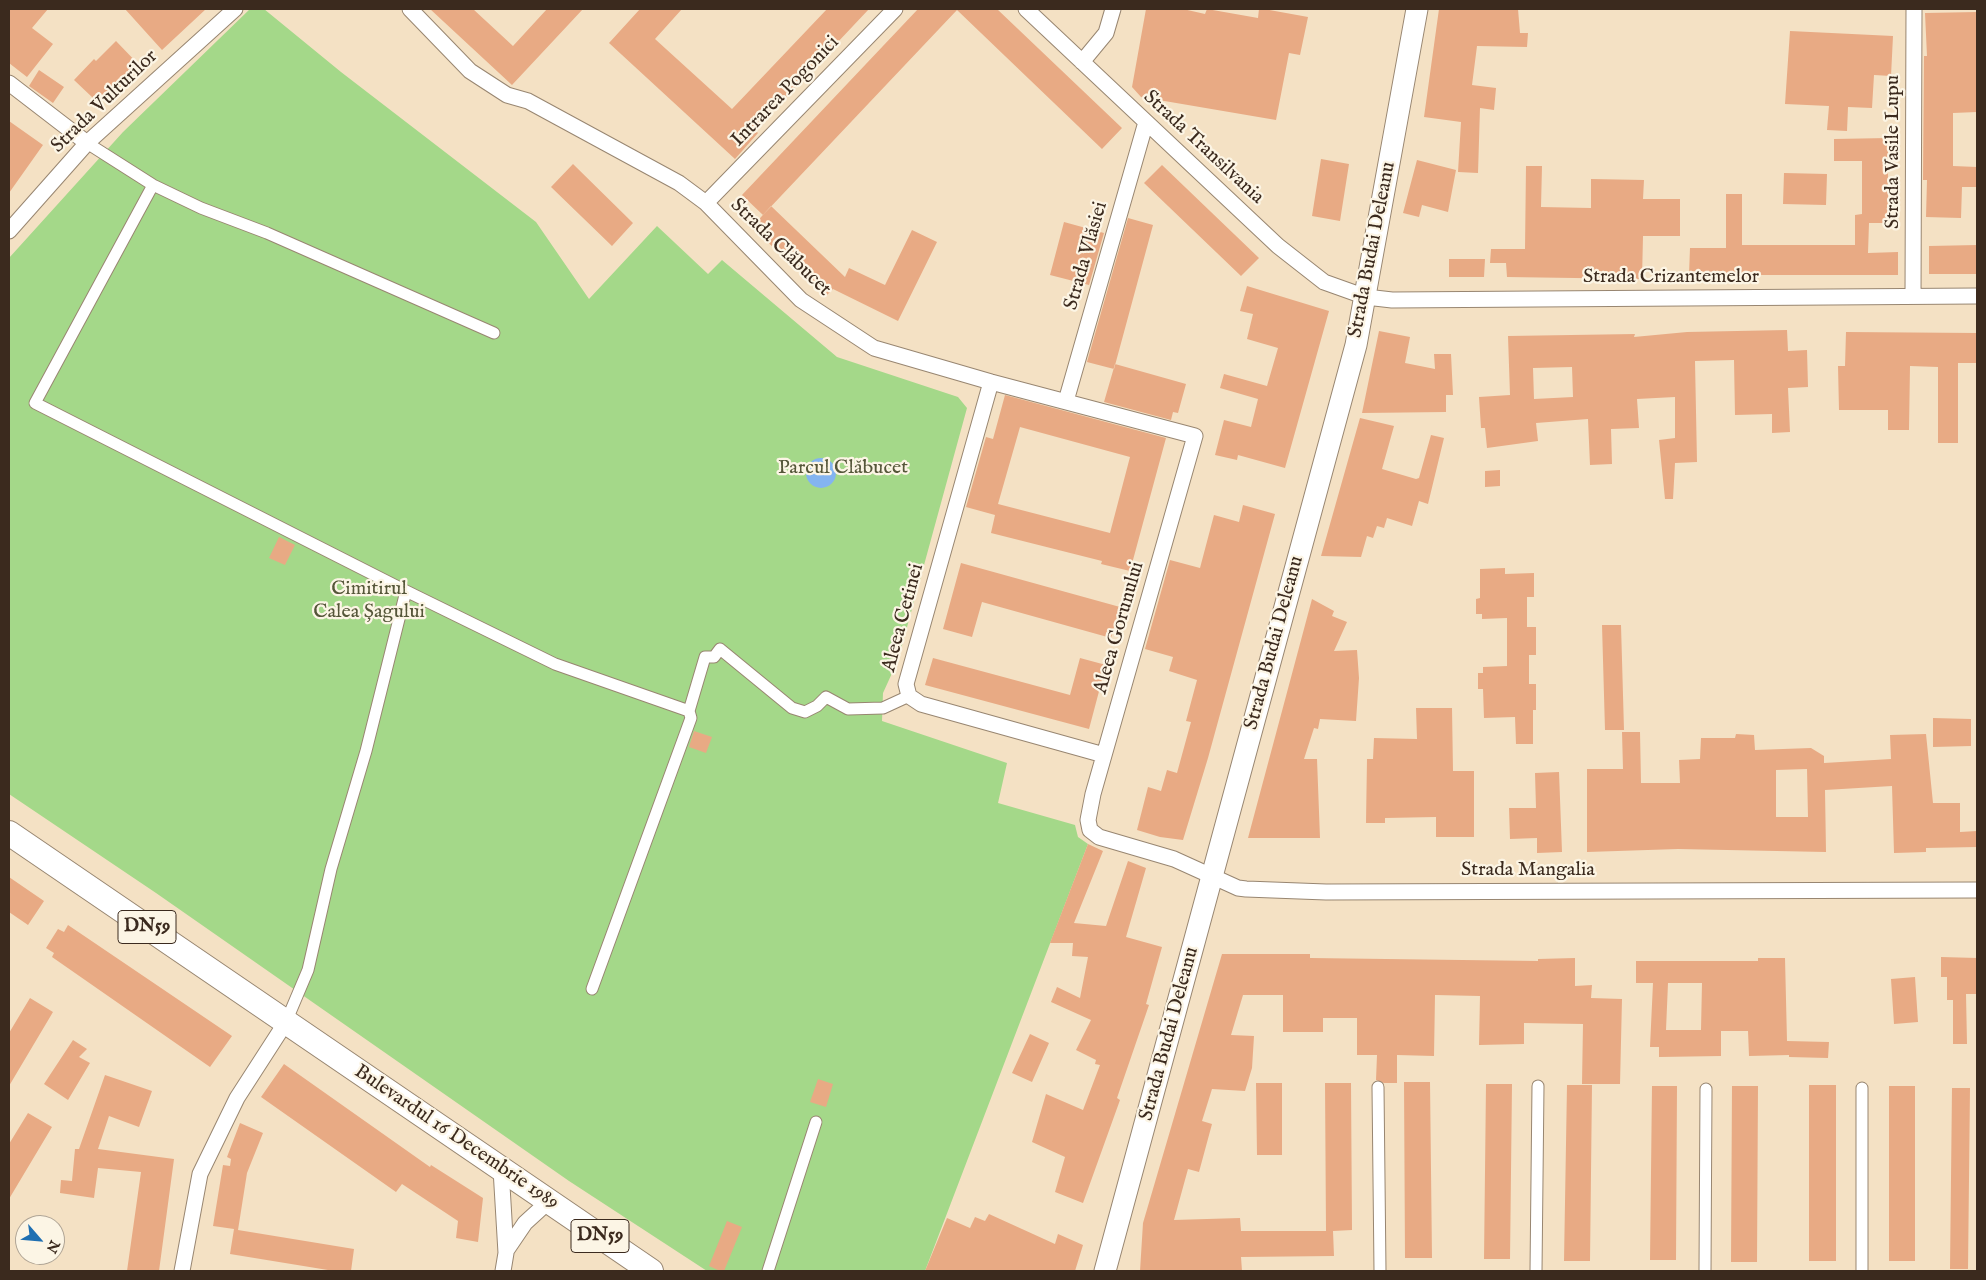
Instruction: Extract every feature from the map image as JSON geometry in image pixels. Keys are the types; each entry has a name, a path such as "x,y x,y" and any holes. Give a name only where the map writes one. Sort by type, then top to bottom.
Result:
{"main road":[{"name":"Strada Budai Deleanu","path":"1105,1271 1356,345 1418,9"},
{"name":"DN59","path":"9,832 286,1022"},
{"name":"Bulevardul 16 Decembrie 1989","path":"286,1022 652,1271"}],"street":[{"name":"Strada Vulturilor","path":"9,231 86,143 235,9"},
{"name":"Strada Clăbucet","path":"410,9 477,76 507,95 528,101 680,183 706,203 781,282 823,316 874,348 991,382 1195,436"},
{"name":"Intrarea Pogonici","path":"706,203 895,9"},
{"name":"Strada Transilvania","path":"1026,9 1278,246 1307,270 1333,286 1366,297"},
{"path":"1082,62 1106,33 1113,9"},
{"name":"Strada Vasile Lupu","path":"1913,296 1914,9"},
{"path":"9,83 86,143 153,185 201,208 266,233 494,333"},
{"name":"Strada Vlăsiei","path":"1066,401 1146,122"},
{"path":"153,185 34,403 555,664 689,711"},
{"name":"Strada Crizantemelor","path":"1366,297 1392,300 1977,296"},
{"name":"Aleea Cetinei","path":"991,382 906,684 909,696 921,704 1104,755"},
{"name":"Aleea Gorunului","path":"1090,830 1090,811 1104,755 1195,436"},
{"path":"182,1271 200,1174 237,1098 286,1022 308,970 331,869 366,751 406,591"},
{"path":"592,989 691,718 689,711 705,656 714,657 720,649 792,708 805,712 817,706 826,697 848,709 883,708 909,696"},
{"name":"Strada Mangalia","path":"1090,830 1099,836 1174,859 1212,877 1246,889 1326,892 1977,890"},
{"path":"1536,1271 1538,1086"},
{"path":"1378,1087 1380,1271"},
{"path":"1862,1088 1862,1271"},
{"path":"1705,1271 1706,1090"},
{"path":"768,1271 816,1122"},
{"path":"500,1169 506,1253 502,1271"},
{"path":"506,1253 525,1223 548,1202"}],"green space":[{"name":"Cimitirul Calea Șagului","path":"250,9 264,9 341,72 536,222 589,299 657,226 708,274 722,260 837,357 958,397 967,408 898,660 883,693 882,721 1007,763 998,803 1075,825 1078,837 1088,844 925,1271 707,1271 569,1181 156,893 9,794 9,258 123,132"}],"water":[{"path":"821,458 827,459 835,467 835,479 827,487 821,488 815,487 807,479 806,473 807,467 815,459"}],"building":[{"path":"9,9 48,9 32,28 53,44 27,77 9,63"},
{"path":"125,9 206,9 162,50"},
{"path":"430,9 473,9 513,46 547,9 583,9 512,85"},
{"path":"640,9 682,9 655,39 732,109 827,9 869,9 755,130 758,133 735,159 609,43"},
{"path":"918,9 997,9 1122,128 1102,149 957,10 763,215 742,195"},
{"path":"1146,9 1183,9 1205,14 1207,9 1258,18 1259,9 1264,9 1308,17 1300,55 1289,53 1276,120 1141,97 1132,87"},
{"path":"1439,9 1518,9 1520,33 1528,33 1527,47 1477,46 1472,85 1496,88 1494,110 1480,108 1478,173 1458,172 1461,122 1424,117"},
{"path":"1977,12 1977,112 1953,113 1953,166 1977,167 1977,187 1962,187 1961,218 1926,217 1927,180 1923,180 1924,56 1927,56 1925,13"},
{"path":"1790,31 1893,36 1891,76 1874,75 1872,108 1848,107 1847,131 1827,130 1829,106 1785,104"},
{"path":"116,41 141,67 106,100 99,92 93,98 74,80 94,59 96,61"},
{"path":"39,70 64,87 53,103 29,86"},
{"path":"9,121 43,145 9,193"},
{"path":"1888,138 1888,223 1869,223 1868,253 1898,252 1898,275 1689,275 1690,248 1726,248 1726,194 1742,194 1742,245 1855,245 1855,215 1862,214 1862,161 1834,161 1834,139"},
{"path":"1321,159 1349,164 1340,221 1312,216"},
{"path":"1417,160 1456,170 1448,212 1422,205 1419,217 1403,213"},
{"path":"573,164 633,223 612,246 551,187"},
{"path":"1162,165 1259,258 1241,276 1144,183"},
{"path":"1526,166 1542,166 1541,207 1591,208 1591,179 1644,180 1643,199 1680,199 1680,236 1643,236 1642,279 1507,277 1506,263 1490,263 1491,249 1525,249"},
{"path":"1784,173 1827,174 1826,205 1783,204"},
{"path":"771,206 845,277 849,268 885,285 912,230 937,242 898,321 833,289 825,297 752,227"},
{"path":"1128,218 1153,225 1114,369 1087,362"},
{"path":"1064,222 1104,233 1089,285 1050,275"},
{"path":"1977,245 1977,274 1929,274 1929,246"},
{"path":"1449,259 1485,259 1484,277 1449,277"},
{"path":"1247,286 1329,311 1285,468 1238,455 1237,460 1215,455 1224,420 1251,427 1258,399 1220,388 1224,374 1267,386 1278,348 1247,339 1253,314 1240,311"},
{"path":"1787,330 1788,351 1807,350 1808,387 1788,388 1790,432 1772,433 1772,414 1735,415 1734,360 1695,361 1697,462 1675,463 1673,499 1665,499 1659,440 1675,438 1675,397 1637,399 1639,428 1611,429 1612,464 1590,465 1588,419 1536,423 1538,441 1487,448 1485,428 1481,428 1479,397 1510,395 1508,336 1635,334 1634,337 1687,332","holes":["1572,367 1573,397 1534,399 1533,368"]},
{"path":"1379,331 1410,337 1405,363 1435,369 1434,354 1451,354 1453,395 1446,395 1446,412 1362,413"},
{"path":"1846,332 1977,333 1977,363 1958,363 1958,443 1938,443 1938,367 1910,366 1909,430 1888,430 1888,410 1839,410 1838,366 1845,366"},
{"path":"1115,364 1186,384 1178,413 1173,412 1171,420 1104,402"},
{"path":"1005,395 1166,438 1130,571 1101,564 1102,561 991,533 995,515 966,507 986,437 993,439","holes":["1020,427 1130,457 1110,533 998,504"]},
{"path":"1360,418 1394,426 1382,469 1416,479 1419,478 1431,435 1444,438 1428,504 1419,501 1412,526 1387,518 1384,528 1377,526 1373,538 1367,536 1361,557 1321,556"},
{"path":"1500,470 1500,486 1485,487 1485,471"},
{"path":"1243,505 1275,514 1208,758 1183,840 1160,837 1137,830 1148,787 1161,791 1167,770 1177,773 1191,722 1186,721 1197,680 1169,671 1173,657 1145,649 1170,560 1200,568 1214,515 1239,522"},
{"path":"279,537 295,545 285,565 269,558"},
{"path":"961,563 1120,607 1111,638 982,602 972,637 943,629"},
{"path":"1505,568 1505,574 1534,573 1534,597 1527,597 1527,627 1536,627 1536,655 1529,655 1529,684 1536,684 1536,710 1533,710 1533,744 1516,744 1515,717 1484,718 1483,689 1478,689 1478,673 1483,673 1483,667 1507,666 1507,618 1482,619 1482,614 1476,614 1476,599 1480,598 1480,569"},
{"path":"1312,599 1334,611 1332,616 1347,622 1334,651 1357,650 1359,678 1356,721 1320,719 1318,729 1314,728 1304,759 1317,759 1320,838 1248,838"},
{"path":"1602,625 1621,625 1624,730 1605,730"},
{"path":"933,658 1070,695 1080,658 1106,665 1089,729 925,685"},
{"path":"1416,708 1452,708 1453,771 1474,771 1474,837 1436,837 1436,817 1385,818 1385,823 1366,823 1367,759 1373,759 1374,738 1417,739"},
{"path":"1933,718 1971,719 1971,746 1933,747"},
{"path":"694,731 712,737 706,753 689,747"},
{"path":"1622,732 1640,732 1641,783 1680,783 1679,760 1700,759 1701,738 1735,738 1736,734 1754,735 1755,750 1811,748 1824,756 1824,763 1891,759 1890,735 1926,734 1933,803 1960,803 1960,832 1977,831 1977,847 1926,848 1926,852 1894,853 1892,786 1825,790 1826,852 1678,849 1587,852 1587,769 1623,769","holes":["1807,769 1808,817 1776,817 1776,770"]},
{"path":"1559,772 1562,852 1537,853 1537,838 1510,839 1509,808 1536,808 1535,773"},
{"path":"1088,844 1103,851 1074,923 1106,926 1128,861 1146,868 1126,937 1162,947 1146,1004 1149,1005 1117,1098 1120,1100 1083,1203 1055,1192 1065,1157 1032,1142 1046,1094 1083,1110 1100,1065 1095,1064 1096,1060 1076,1050 1091,1020 1051,1002 1057,987 1080,998 1088,957 1072,956 1073,943 1050,943"},
{"path":"9,877 44,901 28,925 9,912"},
{"path":"68,925 232,1036 210,1067 52,957 54,953 46,948 58,929 64,932"},
{"path":"1222,954 1310,954 1310,958 1538,961 1538,959 1575,958 1575,986 1592,985 1591,998 1622,999 1620,1084 1582,1084 1583,1024 1524,1023 1524,1044 1479,1045 1480,996 1435,995 1434,1056 1397,1055 1397,1083 1384,1083 1376,1080 1377,1055 1357,1055 1357,1018 1323,1018 1323,1032 1283,1032 1283,995 1243,995 1231,1035 1254,1036 1252,1068 1245,1091 1212,1089 1202,1121 1212,1124 1199,1172 1188,1169 1174,1220 1240,1218 1241,1231 1326,1231 1325,1083 1351,1083 1352,1230 1333,1231 1334,1256 1241,1257 1242,1271 1140,1271 1143,1223"},
{"path":"1941,957 1977,958 1977,994 1966,994 1967,1044 1953,1044 1953,1000 1947,1000 1947,977 1941,977"},
{"path":"1758,958 1785,958 1787,1041 1829,1042 1828,1058 1789,1057 1789,1055 1749,1056 1748,1031 1721,1031 1721,1056 1659,1057 1659,1047 1650,1047 1653,983 1636,983 1636,961 1758,961","holes":["1668,983 1702,983 1701,1030 1666,1030"]},
{"path":"1915,977 1918,1022 1894,1024 1891,979"},
{"path":"30,998 53,1012 9,1086 9,1033"},
{"path":"1030,1034 1049,1043 1032,1082 1012,1073"},
{"path":"73,1040 87,1049 79,1057 90,1063 68,1100 44,1084"},
{"path":"284,1064 430,1167 431,1165 483,1198 478,1242 456,1238 458,1221 402,1184 396,1192 261,1097"},
{"path":"105,1075 152,1091 139,1127 109,1116 98,1149 174,1159 159,1271 127,1271 141,1172 98,1168 94,1198 60,1193 61,1180 72,1181 75,1149 79,1149"},
{"path":"818,1079 833,1084 826,1107 810,1102"},
{"path":"1404,1082 1430,1082 1432,1258 1405,1258"},
{"path":"1256,1083 1282,1083 1282,1155 1257,1155"},
{"path":"1486,1084 1512,1084 1510,1259 1484,1259"},
{"path":"1567,1085 1592,1085 1590,1261 1564,1261"},
{"path":"1809,1085 1836,1085 1836,1261 1809,1261"},
{"path":"1652,1086 1677,1086 1676,1260 1650,1260"},
{"path":"1732,1086 1758,1086 1757,1262 1731,1262"},
{"path":"1889,1086 1915,1086 1915,1261 1889,1261"},
{"path":"1952,1088 1970,1088 1968,1269 1950,1269"},
{"path":"28,1113 52,1127 9,1199 9,1144"},
{"path":"240,1123 263,1133 247,1173 238,1230 354,1249 351,1271 334,1271 230,1254 234,1229 213,1226 223,1165 230,1166 231,1159 227,1157"},
{"path":"989,1214 1055,1244 1058,1234 1083,1245 1075,1271 925,1271 947,1218 970,1228 975,1217 985,1221"},
{"path":"727,1221 742,1227 724,1271 720,1271 709,1266"}],"park label":[{"name":"Parcul Clăbucet","path":"843,469"}]}
